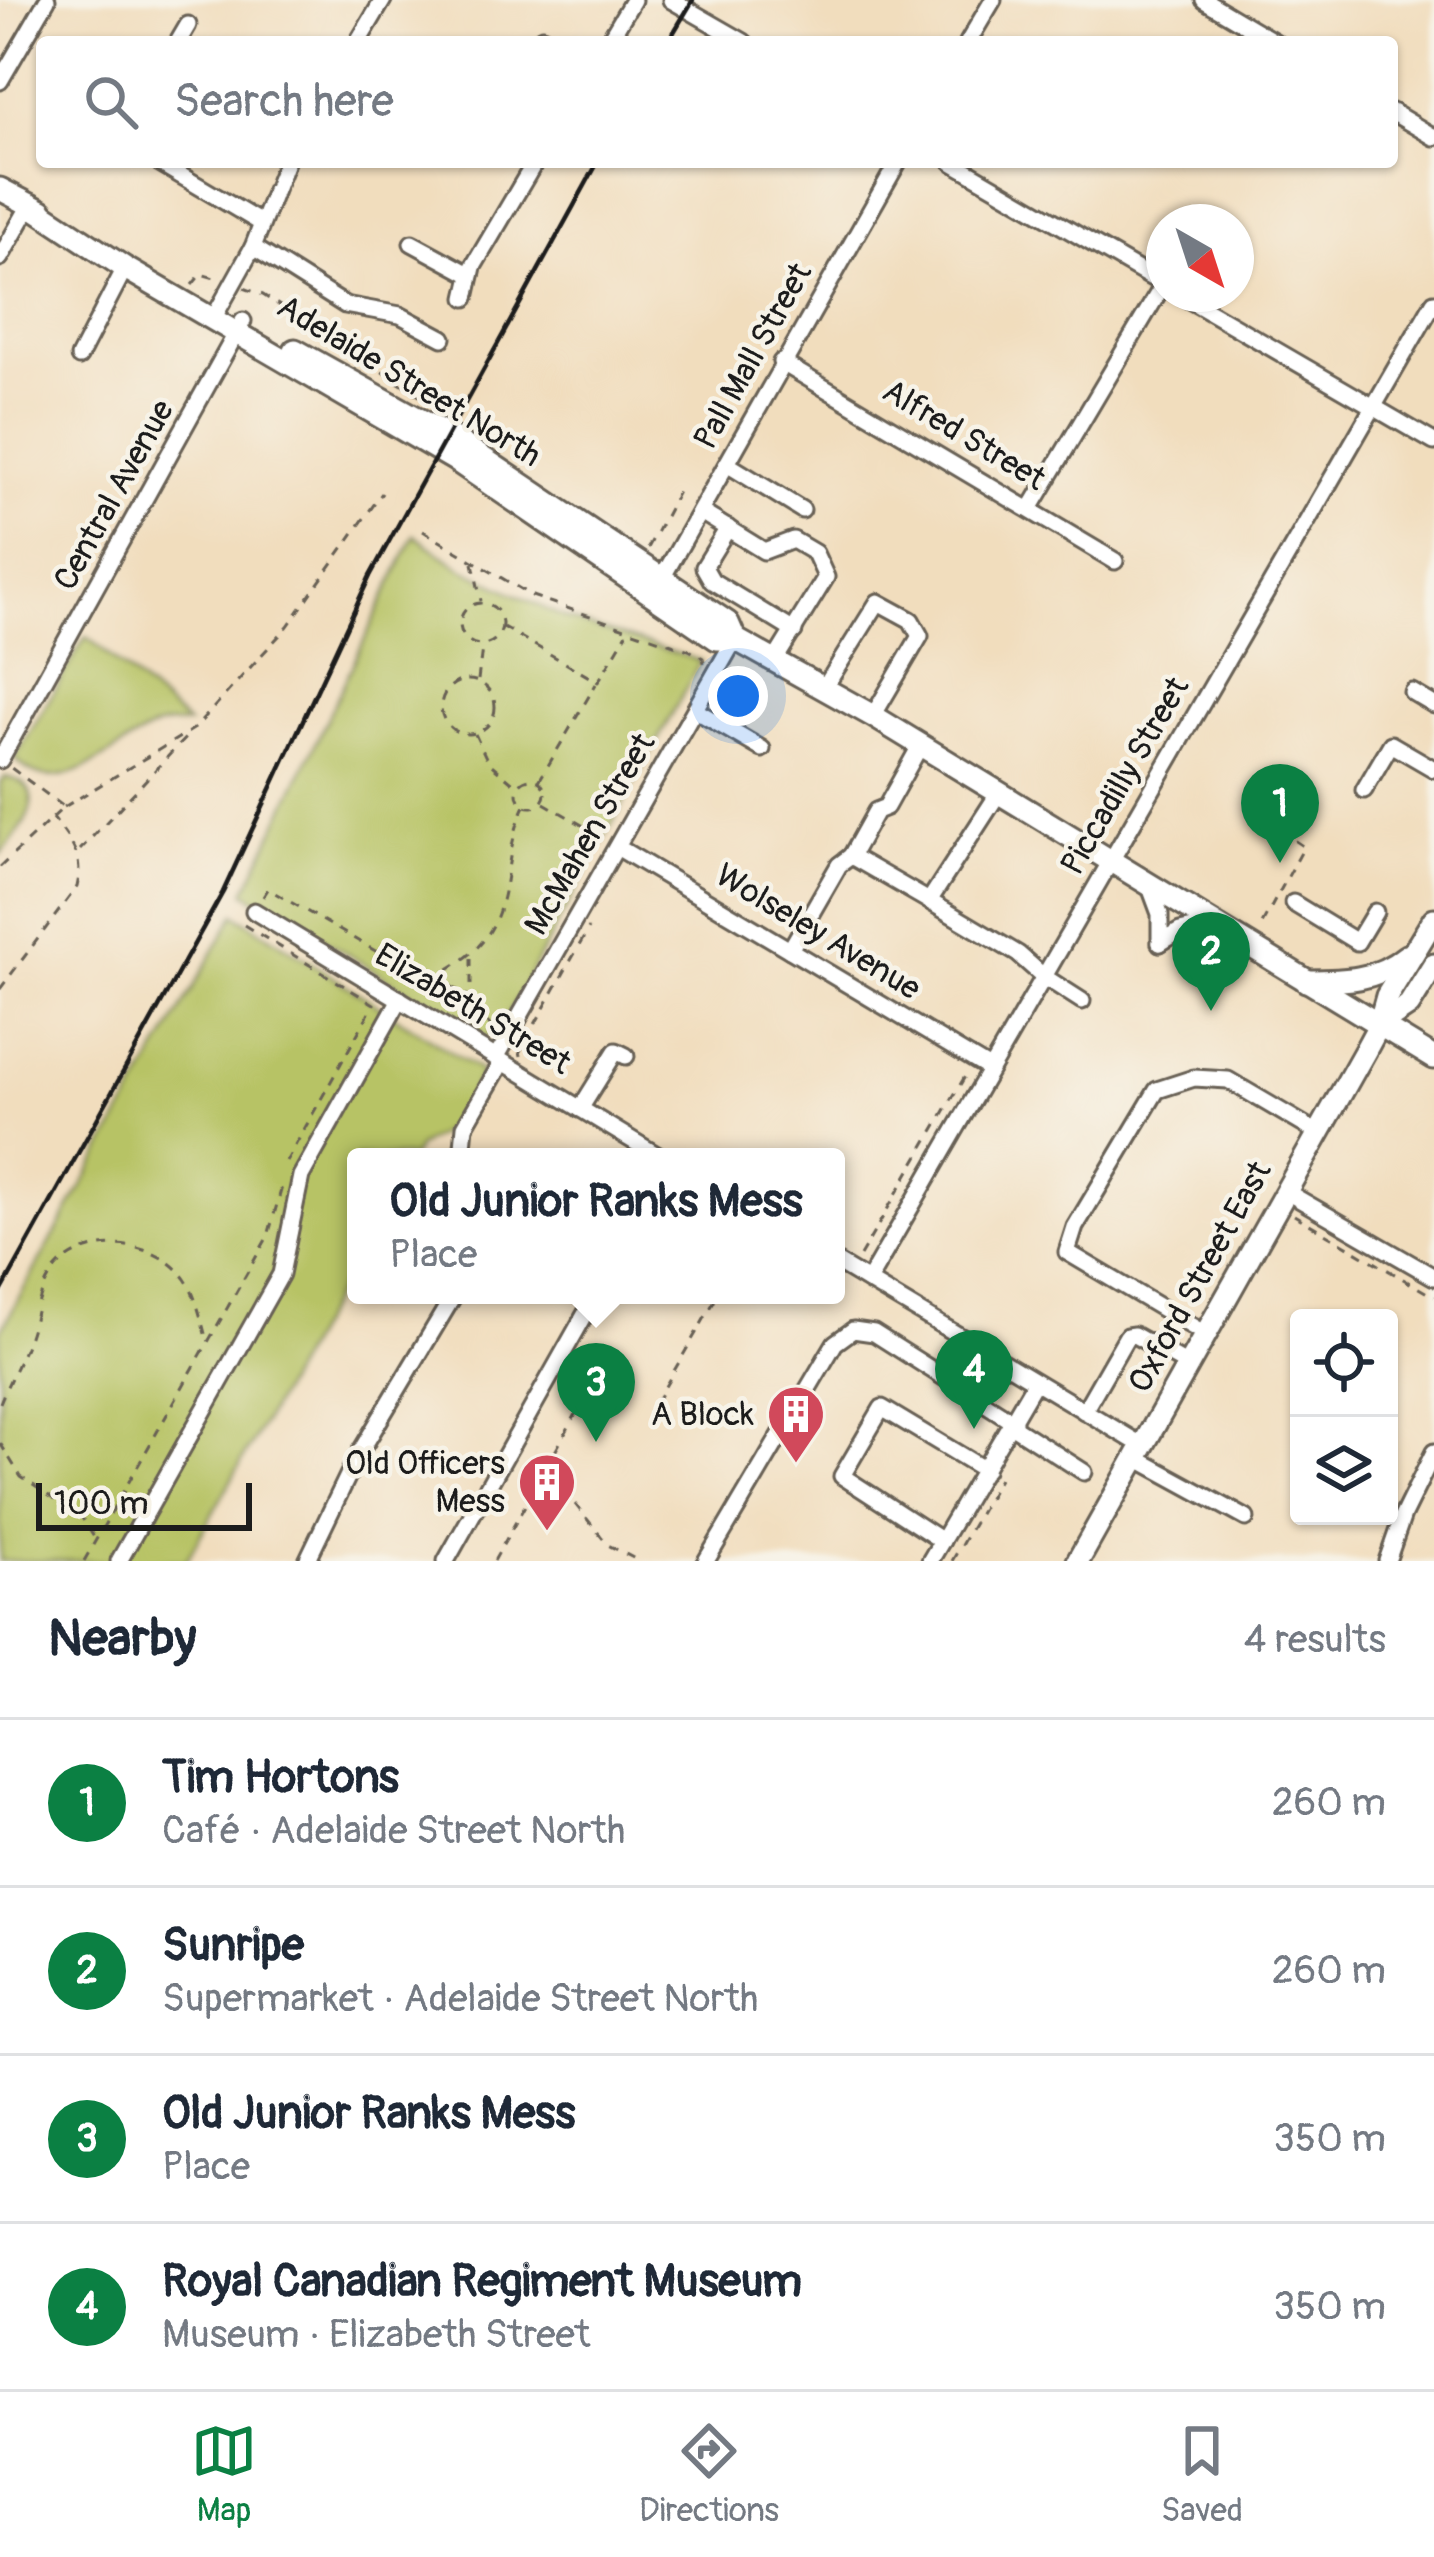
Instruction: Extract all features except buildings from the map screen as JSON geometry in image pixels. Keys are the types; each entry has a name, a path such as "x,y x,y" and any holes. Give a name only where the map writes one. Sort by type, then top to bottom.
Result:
{"main road":[{"name":"Adelaide Street North","path":"0,189 190,289 217,313"},
{"name":"Adelaide Street North","path":"30,205 125,268 217,313 455,460 717,639 735,639 873,716 1434,1058"},
{"name":"Adelaide Street North","path":"240,327 452,438 728,622 735,639"},
{"name":"Oxford Street East","path":"1078,1561 1434,920"},
{"path":"1305,981 1361,979 1388,970 1416,950"},
{"name":"Oxford Street East","path":"1379,1025 1409,1005 1434,965"}],"street":[{"path":"0,81 47,0"},
{"path":"362,36 383,0"},
{"path":"612,36 633,0"},
{"path":"671,0 734,36"},
{"path":"972,36 993,0"},
{"path":"1204,0 1264,36"},
{"path":"182,36 188,25"},
{"path":"1398,116 1434,137"},
{"path":"168,168 262,224"},
{"path":"217,313 253,247 284,168"},
{"path":"466,298 471,275 524,168"},
{"name":"Pall Mall Street","path":"661,580 895,168"},
{"path":"962,168 1146,275"},
{"path":"0,258 30,205"},
{"path":"412,243 471,275"},
{"path":"253,247 345,305 400,315 443,338"},
{"path":"79,357 125,268"},
{"name":"Piccadilly Street","path":"868,1282 1434,302"},
{"path":"1030,509 1148,312"},
{"path":"1210,312 1434,442"},
{"name":"Central Avenue","path":"0,760 240,327"},
{"name":"Alfred Street","path":"782,362 1115,561"},
{"path":"728,464 802,510"},
{"path":"701,512 764,551 793,540 814,553 826,577 773,663"},
{"path":"728,528 704,568 712,581 794,632"},
{"path":"823,691 878,602 911,620 920,636 873,716"},
{"name":"McMahen Street","path":"463,1148 465,1126 499,1060 735,639"},
{"path":"1412,692 1434,705"},
{"path":"695,710 762,749"},
{"path":"1364,790 1391,744 1434,769"},
{"path":"790,950 839,865 851,856 876,811 886,807 920,746"},
{"path":"929,901 998,794"},
{"name":"Wolseley Avenue","path":"616,847 988,1068"},
{"path":"851,856 1018,954 1082,1001"},
{"path":"1150,887 1160,914 1160,943 1180,931 1211,924"},
{"path":"1293,903 1357,942 1375,912"},
{"name":"Elizabeth Street","path":"254,911 646,1148"},
{"path":"119,1561 280,1274 301,1176 400,999"},
{"path":"580,1109 616,1051 626,1056"},
{"path":"1205,1334 1066,1252 1075,1227 1157,1090 1194,1078 1228,1080 1318,1133"},
{"path":"1285,1191 1434,1277"},
{"path":"845,1268 1084,1411 1139,1452 1246,1518"},
{"path":"308,1561 356,1459 449,1304"},
{"path":"446,1561 591,1304"},
{"path":"706,1561 836,1343 853,1330 874,1333 1084,1472"},
{"path":"1084,1411 1127,1336 1188,1365"},
{"path":"930,1561 991,1468 1035,1382"},
{"path":"942,1541 842,1476 882,1408 991,1468"},
{"path":"1387,1561 1403,1515 1434,1453"}],"path":[{"path":"190,289 202,274 263,296 438,408"},
{"path":"647,552 681,486"},
{"path":"78,852 288,626 382,493"},
{"path":"424,531 532,596 689,650 703,658 705,671"},
{"path":"473,563 481,603"},
{"path":"481,603 500,613 502,627 496,640 483,646 464,638 460,625 464,612 481,603"},
{"path":"502,627 598,682"},
{"path":"538,781 628,630"},
{"path":"478,682 483,646"},
{"path":"461,680 478,682 494,697 490,723 474,733 454,731 440,710 449,686 461,680"},
{"path":"0,867 64,807 195,728"},
{"path":"474,733 488,762 518,787 519,801 525,806"},
{"path":"0,760 64,807"},
{"path":"518,787 527,779 538,781 545,790 542,802"},
{"path":"525,806 542,802 616,847"},
{"path":"286,1162 374,1004 254,911 268,889 424,979 434,977 472,954 490,935 506,899 512,832 525,806"},
{"path":"0,989 76,887 78,852 53,818"},
{"path":"1262,924 1304,847 1280,831"},
{"path":"523,1061 520,1051 597,914"},
{"path":"472,954 472,998"},
{"path":"434,977 472,998 496,1034 503,1030"},
{"path":"858,1259 968,1074"},
{"path":"84,1561 268,1236 284,1181"},
{"path":"1292,1214 1434,1297"},
{"path":"0,1402 29,1337 43,1287 61,1263 92,1248 122,1243 160,1256 184,1277 207,1343"},
{"path":"656,1402 713,1304"},
{"path":"494,1561 580,1407 575,1396 601,1351"},
{"path":"581,1353 574,1365 599,1379"},
{"path":"0,1443 21,1477 82,1518 96,1540"},
{"path":"952,1561 999,1483 991,1468"},
{"path":"575,1504 608,1545 639,1561"}],"green space":[{"path":"414,535 461,568 567,619 701,661 504,1022 485,1038 245,892"},
{"path":"86,636 188,724 159,726 68,774 49,777 32,772 15,758"},
{"path":"5,777 21,782 32,800 17,835 0,854 0,785"},
{"path":"235,914 482,1072 454,1125 417,1148 347,1148 347,1273 186,1561 0,1561 0,1332"}],"railway":[{"path":"672,36 693,0"},
{"path":"0,1294 223,892 370,576 595,168"}],"place":[{"name":"Tim Hortons","path":"1280,863"},
{"name":"Sunripe","path":"1211,1011"},
{"name":"Royal Canadian Regiment Museum","path":"974,1429"},
{"name":"Old Junior Ranks Mess","path":"596,1442"},
{"name":"A Block","path":"796,1465"},
{"name":"Old Officers Mess","path":"547,1533"}]}
